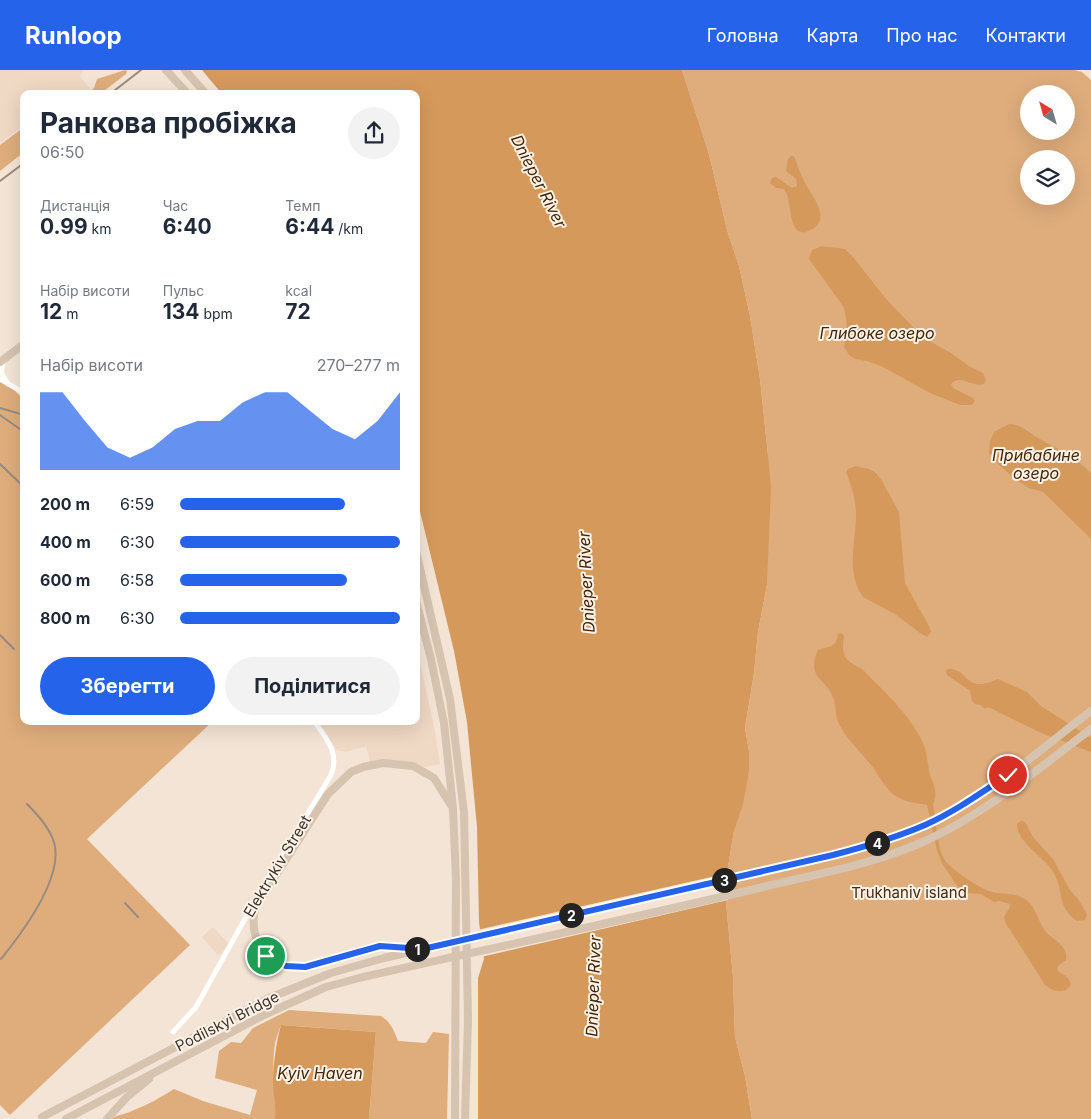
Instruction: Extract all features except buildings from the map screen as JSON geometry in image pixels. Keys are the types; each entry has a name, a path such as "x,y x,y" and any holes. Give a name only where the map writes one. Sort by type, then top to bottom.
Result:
{"main road":[{"path":"166,70 178,90"},
{"path":"166,70 184,90"},
{"path":"185,70 202,90"},
{"path":"2,361 20,347"},
{"path":"420,568 450,699 464,812 468,1019 465,1119"},
{"path":"420,617 442,715 453,808 456,879 455,1119"},
{"name":"Podilskyi Bridge","path":"42,1118 269,998 331,973 423,949 833,855 875,844 925,825 961,806 1008,775 1091,711"},
{"name":"Podilskyi Bridge","path":"66,1119 291,1002 326,987 730,895 881,858 925,841 968,818 1014,788 1091,729"},
{"path":"423,949 380,946 305,967 286,966 266,956 257,940 253,921 256,906 328,794 346,776 363,767 383,763 413,766 422,770 434,778 453,808"},
{"name":"Podilskyi Bridge","path":"107,1119 132,1093 172,1063"}],"street":[{"path":"2,361 1,372 8,384"},
{"path":"0,379 20,391"},
{"name":"Elektrykiv Street","path":"173,1032 196,1007 257,897 331,775 335,766 333,750 317,725"}],"shaded area":[{"path":"0,70 84,70 80,76 91,90 20,90 20,128 0,143"},
{"path":"420,662 440,764 419,768 371,765 366,746 346,752 337,750 319,725 420,725"},
{"path":"213,927 229,944 218,955 202,937"}],"green space":[{"name":"Trukhaniv island","path":"682,70 1074,70 1082,72 1091,80 1091,1119 752,1119 745,1076 735,1037 726,879 734,831 749,772 749,751 745,728 754,673 758,632 767,585 768,455 760,379 750,316 739,266 727,230 709,154"},
{"path":"127,71 126,74 105,90 91,90 97,79"},
{"path":"20,130 20,155 0,171 0,145"},
{"path":"0,376 20,396 20,725 209,725 87,839 190,945 10,1115 0,1105"},
{"path":"289,1010 381,1016 390,1024 398,1041 426,1043 433,1032 449,1034 447,1119 369,1119 376,1032 281,1025 275,1042 274,1053 275,1119 112,1119 144,1106 174,1089 203,1101 250,1115 257,1090 215,1078 219,1051 231,1042 241,1043 253,1028"}],"water":[{"name":"Dnieper River","path":"202,70 682,70 709,154 727,230 739,266 750,316 760,379 771,488 767,585 758,632 754,673 745,728 749,751 749,772 743,804 734,831 726,879 735,1037 745,1076 752,1119 478,1119 478,978 484,959 479,922 477,827 467,722 454,651 420,511 420,90 219,90"},
{"path":"794,156 804,181 816,201 821,216 815,228 805,232 798,231 794,225 784,189 776,188 770,183 772,178 776,177 792,188 797,186 796,179 786,171 788,159"},
{"name":"Глибоке озеро","path":"822,246 845,249 887,300 914,328 933,343 983,373 986,380 984,384 980,385 958,380 951,384 953,388 973,398 975,401 972,405 960,405 930,393 881,366 855,359 849,355 844,347 846,316 843,306 809,259 812,250"},
{"name":"Прибабине озеро","path":"1009,424 1021,427 1066,453 1091,473 1091,539 1043,492 1029,488 1016,480 989,453 990,442 994,432"},
{"path":"856,466 876,473 899,512 905,583 929,626 931,632 927,637 895,614 863,597 858,588 853,568 855,505 846,472 848,469"},
{"path":"841,633 844,636 843,650 846,658 863,670 891,698 914,727 925,748 935,791 933,804 939,843 947,863 968,880 981,887 992,892 1017,895 1029,902 1045,931 1065,951 1066,960 1057,969 1070,981 1071,985 1066,990 1050,989 1045,985 1005,922 1004,917 1010,904 999,901 994,902 981,894 967,893 960,890 943,865 937,851 927,805 906,801 894,795 841,728 831,693 818,678 814,667 818,650 834,644 838,634"},
{"path":"947,669 960,672 978,684 998,679 1027,692 1041,706 1091,738 1091,752 1039,732 988,707 985,709 975,704 972,701 970,691 947,675"},
{"path":"1021,821 1025,822 1033,837 1053,859 1070,890 1087,914 1085,920 1077,921 1066,909 1052,870 1021,837 1017,824"},
{"name":"Kyiv Haven","path":"281,1025 376,1032 369,1119 275,1119 273,1072"}],"pier":[{"path":"729,873 728,900 481,957 477,930"}],"railway":[{"path":"115,90 141,70"},
{"path":"0,181 20,166"},
{"path":"0,408 20,414"},
{"path":"0,415 20,429"},
{"path":"0,464 20,483"},
{"path":"0,635 14,649"},
{"path":"1,959 30,920 47,888 53,871 54,842 46,826 27,804"},
{"path":"125,903 138,917"}],"route":[{"path":"266,956 286,966 305,967 380,946 423,949 833,855 875,844 925,825 961,806 1008,775"}]}
